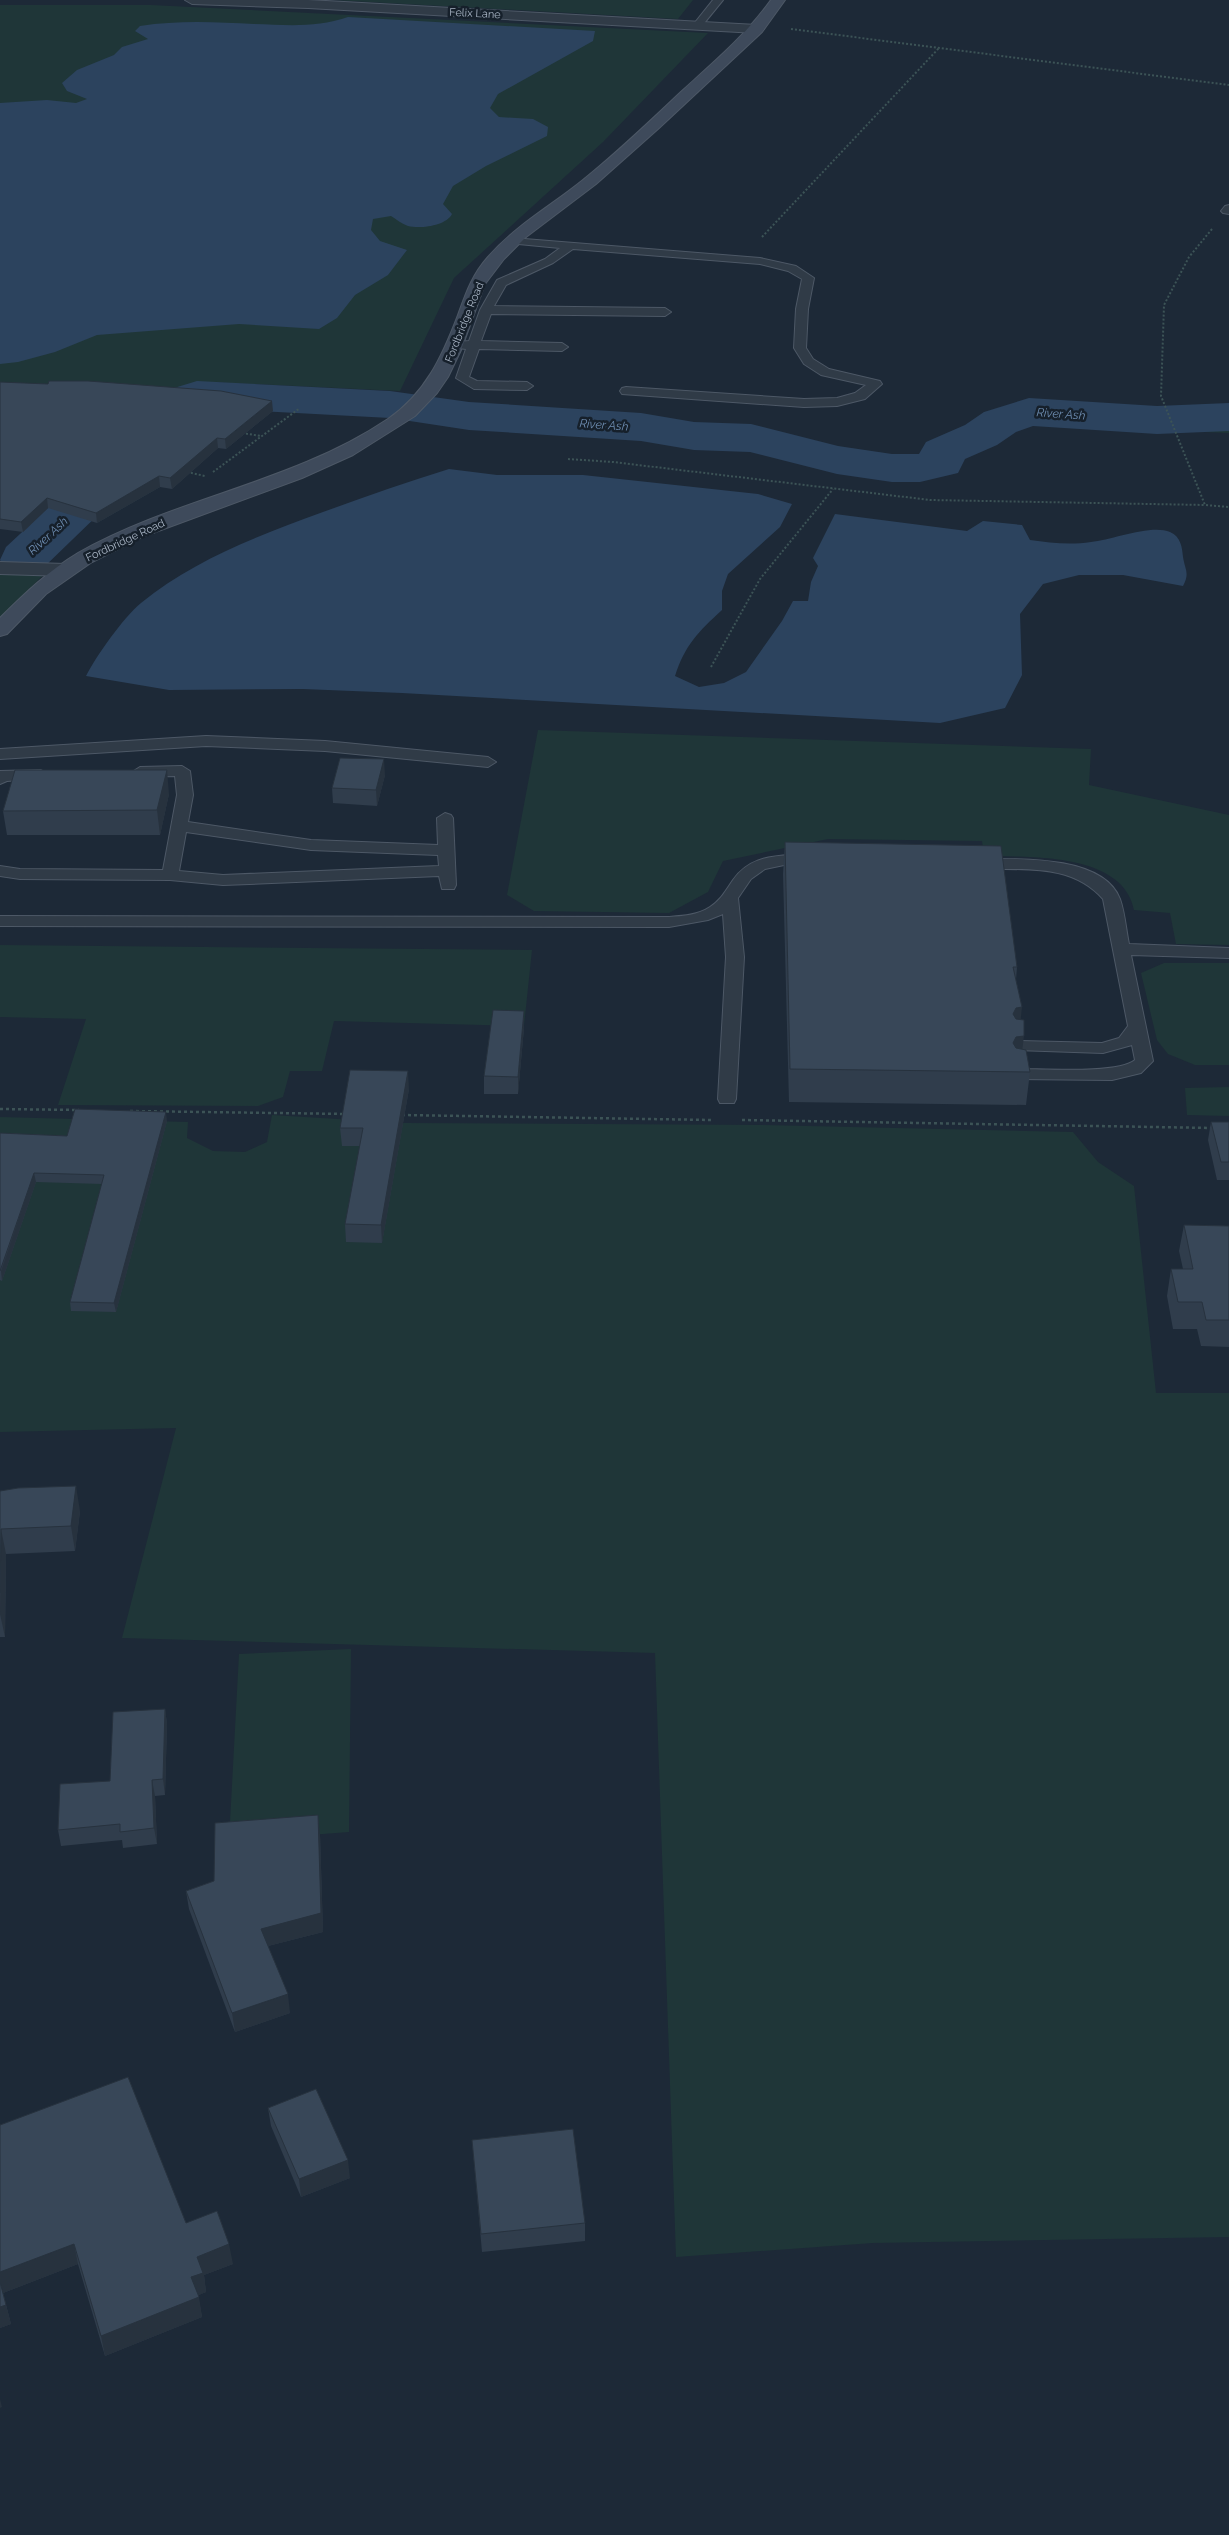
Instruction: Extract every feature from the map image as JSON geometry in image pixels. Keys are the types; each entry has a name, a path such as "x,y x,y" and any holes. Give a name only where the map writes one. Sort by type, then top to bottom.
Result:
{"street":[{"name":"Felix Lane","path":"192,0 308,4 758,27"},
{"name":"Fordbridge Road","path":"0,630 24,602 66,570 93,554 166,520 285,477 357,447 396,422 423,398 438,381 449,363 479,281 512,241 590,182 758,27 778,0"},
{"path":"0,568 66,570"}],"lane":[{"path":"698,25 718,0"},
{"path":"512,241 569,247 760,260 792,268 808,278 802,309 800,348 808,361 825,372 876,384 860,396 837,402 804,403 626,391"},
{"path":"527,386 474,385 462,378 486,310 501,283 549,261 569,247"},
{"path":"486,310 665,312"},
{"path":"455,345 562,347"},
{"path":"0,754 206,741 325,746 488,762"},
{"path":"125,773 182,771 185,795 170,875"},
{"path":"0,779 1,776 58,774"},
{"path":"0,871 20,874 170,875 223,880 448,878 445,818"},
{"path":"179,826 311,845 447,850"},
{"path":"0,920 668,922 706,916 720,908 730,898 745,874 758,865 775,861 827,861"},
{"path":"957,864 1046,865 1069,869 1089,876 1103,886 1111,898 1144,1061 1135,1069 1112,1074 1020,1075"},
{"path":"727,1099 735,957 730,898"},
{"path":"1122,949 1229,953"},
{"path":"1020,1046 1103,1048 1125,1042 1137,1027"}],"path":[{"path":"758,27 940,47 1229,84"},
{"path":"741,259 940,47"},
{"path":"1205,505 1161,396 1164,305 1189,257 1228,210"},
{"path":"181,471 208,476 300,408"},
{"path":"233,431 262,436"},
{"path":"568,459 613,462 930,500 1229,507"},
{"path":"711,667 760,579 833,488"},
{"path":"0,1109 89,1110"},
{"path":"128,1111 356,1114"},
{"path":"395,1115 719,1120"},
{"path":"736,1120 1219,1128"}],"green space":[{"path":"334,0 693,0 678,19"},
{"path":"0,5 151,5 708,33 603,142 454,278 400,391 211,382 184,396 0,387"},
{"path":"1229,417 1229,433 1204,432 1196,418"},
{"path":"0,568 48,570 0,619"},
{"path":"538,730 1091,749 1089,785 1229,815 1229,945 1176,944 1170,913 1134,910 1126,891 1112,877 1093,868 1048,858 984,856 982,841 828,839 723,861 708,892 669,913 534,911 507,895"},
{"path":"0,945 532,950 524,1026 334,1021 322,1071 290,1071 283,1097 258,1106 58,1105 86,1019 0,1017"},
{"path":"1164,963 1229,963 1229,1065 1195,1065 1168,1054 1157,1040 1141,973"},
{"path":"1229,1087 1229,1116 1187,1115 1185,1088"},
{"path":"272,1115 403,1123 763,1125 1073,1132 1098,1162 1134,1186 1156,1393 1229,1393 1229,2237 873,2243 676,2257 655,1653 122,1638 176,1428 0,1432 0,1117 188,1122 187,1138 213,1151 245,1152 267,1142"},
{"path":"351,1649 349,1832 229,1841 239,1654"}],"water":[{"path":"348,17 595,31 593,41 498,94 490,108 499,117 533,119 548,127 547,136 486,166 453,186 443,204 452,214 439,224 413,227 391,216 373,219 371,230 380,241 407,250 388,275 355,295 337,318 319,329 239,324 97,335 55,352 18,362 0,364 0,103 47,100 76,103 87,99 67,91 62,83 77,70 114,55 122,47 148,39 135,31 140,26 197,22 301,25 324,23"},
{"path":"449,469 497,475 583,475 758,494 792,504 780,527 728,574 722,591 722,610 699,632 683,656 675,676 699,687 724,683 746,672 782,621 793,601 808,601 811,582 818,566 813,558 835,514 967,531 983,521 1022,525 1030,540 1060,543 1100,541 1142,531 1162,530 1174,534 1179,539 1186,578 1183,586 1123,575 1079,575 1043,584 1020,614 1022,675 1005,708 940,723 402,693 303,689 169,690 86,676 111,637 141,603 161,588 205,561 275,530 370,495"}],"building":[{"path":"49,381 88,381 221,391 272,401 225,439 217,438 170,478 159,476 96,513 47,498 21,522 0,519 0,382 48,384"},
{"path":"340,758 384,759 376,790 332,788"},
{"path":"15,770 167,770 157,810 3,811"},
{"path":"785,842 1001,846 1017,967 1013,967 1022,1007 1016,1008 1013,1014 1016,1019 1024,1020 1024,1036 1016,1037 1013,1043 1016,1048 1026,1050 1030,1072 790,1069"},
{"path":"493,1010 524,1011 518,1077 484,1076"},
{"path":"350,1070 408,1071 381,1225 345,1224 363,1128 340,1128"},
{"path":"75,1109 166,1112 114,1303 70,1302 104,1175 34,1173 0,1271 0,1133 67,1136"},
{"path":"1211,1122 1229,1122 1229,1162 1221,1162"},
{"path":"1184,1225 1229,1226 1229,1320 1206,1320 1202,1302 1178,1302 1171,1269 1193,1269"},
{"path":"76,1486 71,1526 1,1529 0,1593 0,1491 18,1488"},
{"path":"165,1709 163,1779 152,1780 154,1828 120,1832 120,1824 58,1830 60,1784 110,1781 113,1712"},
{"path":"318,1815 321,1913 261,1929 288,1994 232,2013 186,1891 214,1881 215,1823"},
{"path":"128,2077 186,2223 217,2211 229,2244 197,2257 203,2273 191,2277 199,2297 101,2336 74,2244 0,2272 0,2125"},
{"path":"316,2089 348,2160 299,2179 268,2108"},
{"path":"573,2129 585,2223 481,2234 472,2140"},
{"path":"0,2282 6,2305 0,2307"}],"waterway":[{"name":"River Ash","path":"24,558 178,412 186,401 197,395 212,394 250,398 337,401 417,407 469,416 641,427 694,436 751,438 837,460 892,468 920,468 941,463 943,452 981,435 1000,422 1029,412 1157,420 1229,417"}]}
